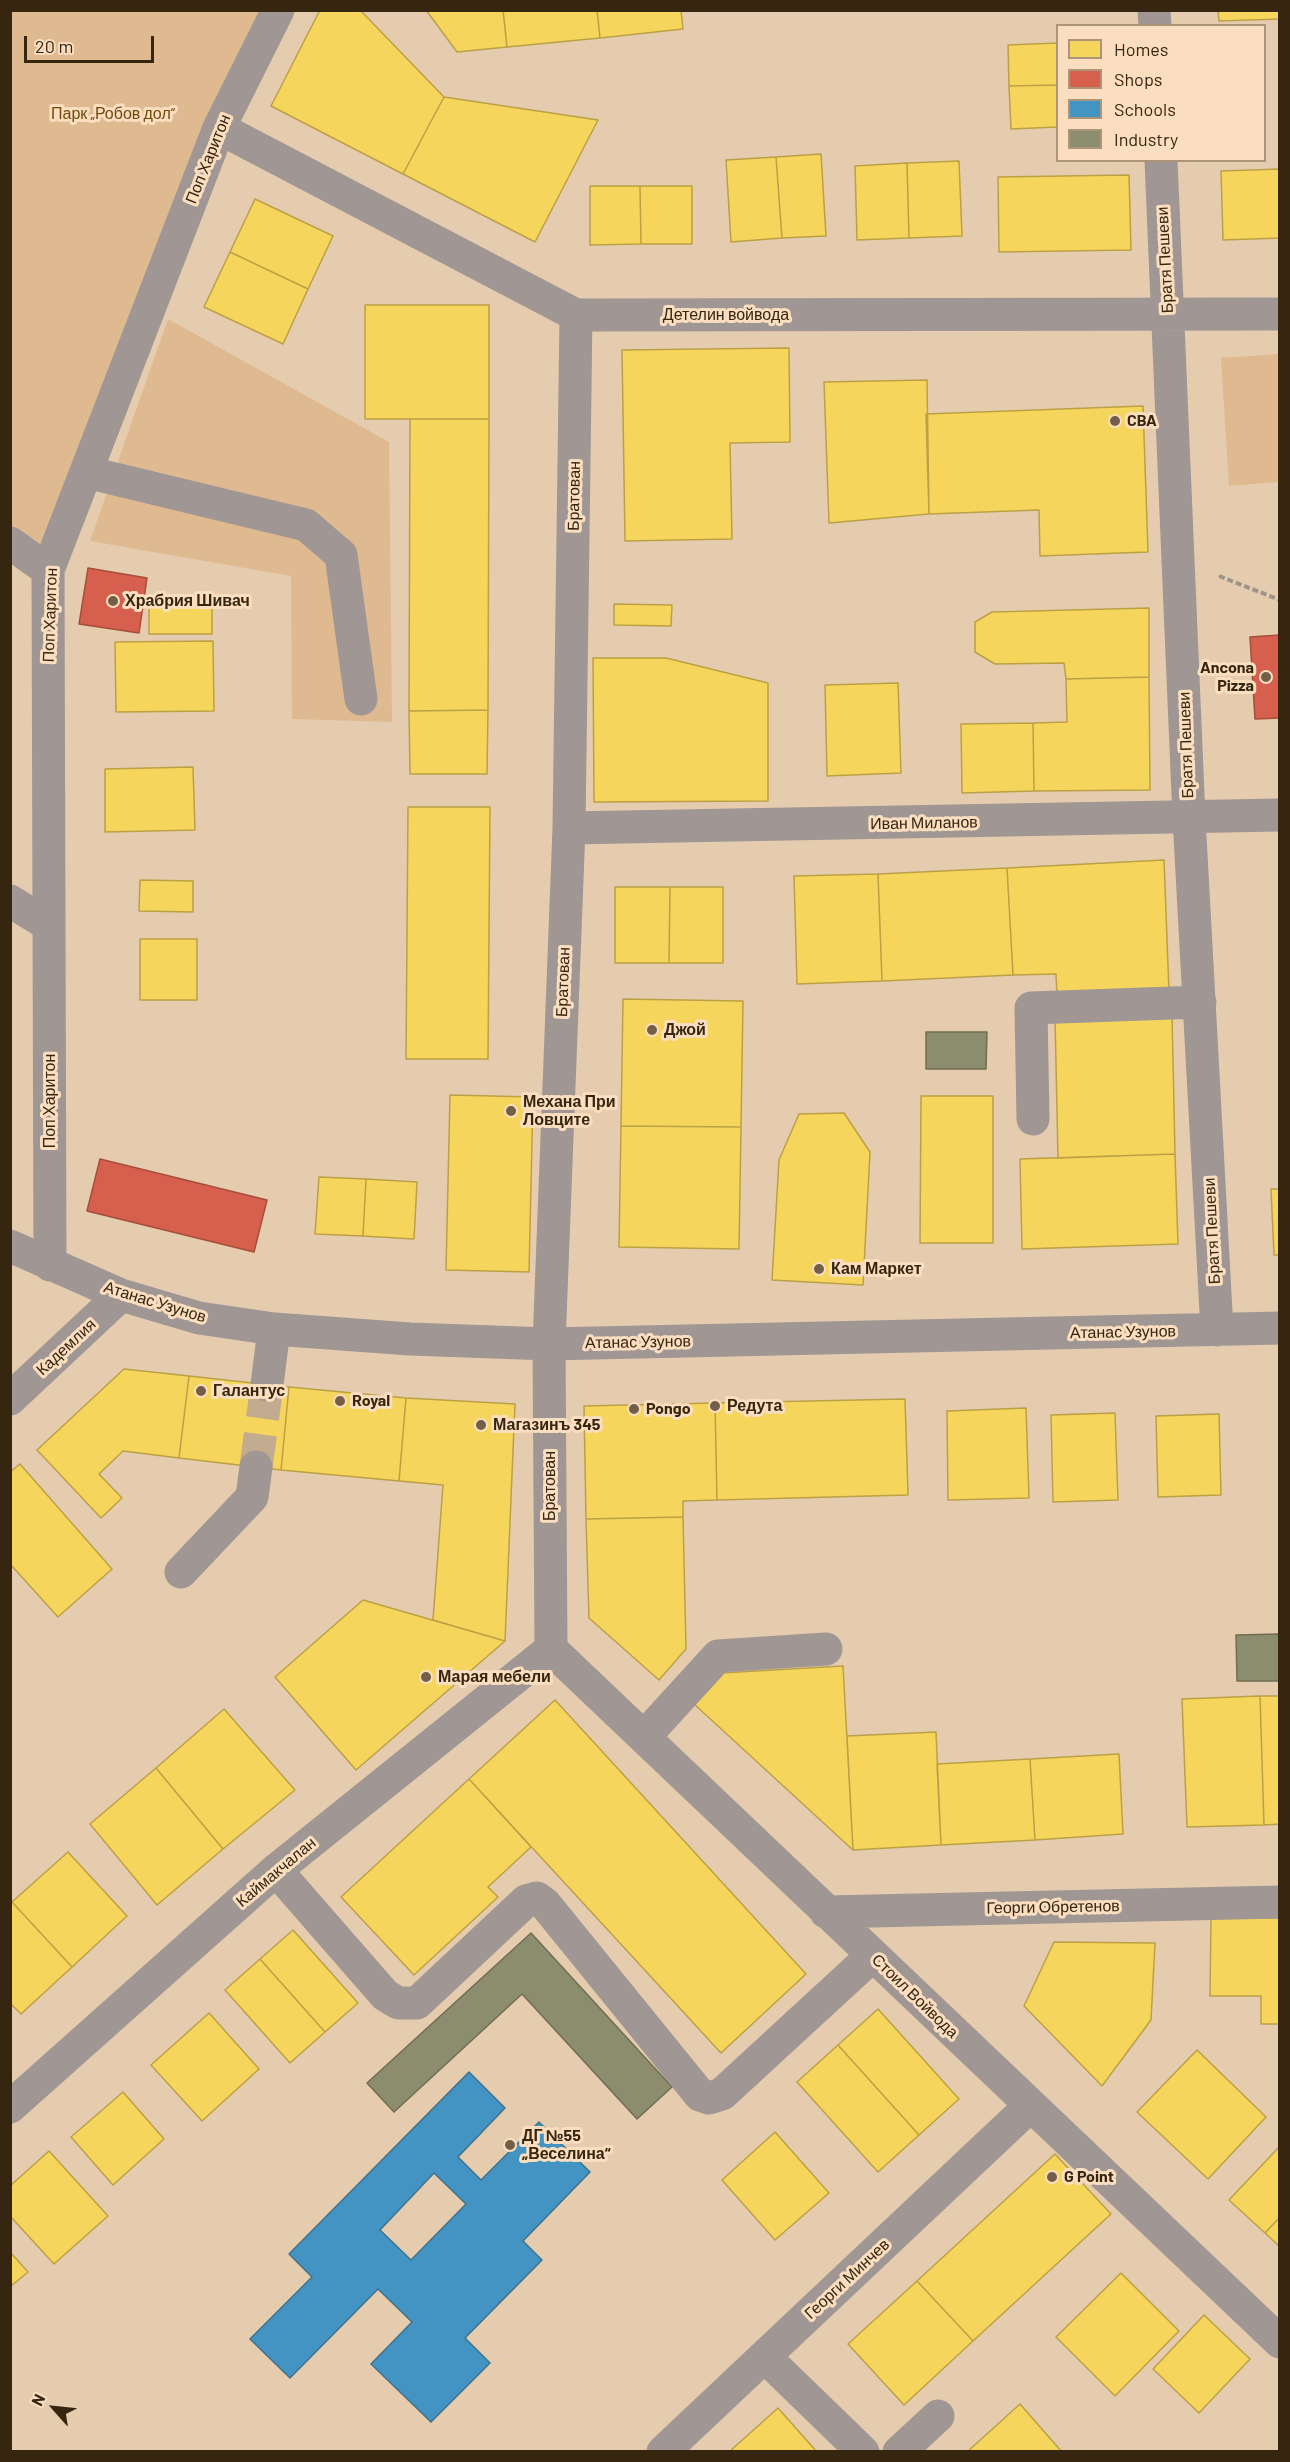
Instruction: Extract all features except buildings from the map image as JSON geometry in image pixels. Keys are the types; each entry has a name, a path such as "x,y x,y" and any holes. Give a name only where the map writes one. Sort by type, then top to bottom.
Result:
{"street":[{"name":"Поп Харитон","path":"50,1265 48,570 219,128 278,10"},
{"name":"Детелин войвода","path":"219,128 576,315 1280,314"},
{"name":"Братя Пешеви","path":"1161,162 1189,818 1217,1330"},
{"name":"Братован","path":"551,1649 549,1344 569,828 576,315"},
{"path":"86,472 306,525 341,555 361,699"},
{"path":"10,543 48,570"},
{"name":"Иван Миланов","path":"569,828 1280,815"},
{"path":"10,901 49,925"},
{"path":"1033,1119 1031,1008 1200,1002"},
{"name":"Атанас Узунов","path":"10,1246 121,1295 199,1317 274,1329 410,1339 549,1344 1280,1328"},
{"name":"Кадемлия","path":"10,1399 121,1295"},
{"path":"267,1385 274,1329"},
{"path":"181,1572 252,1497 256,1467"},
{"name":"Стоил Войвода","path":"551,1649 1280,2342"},
{"name":"Каймакчалан","path":"10,2107 276,1870 551,1649"},
{"path":"644,1737 718,1656 826,1649"},
{"path":"276,1870 385,1995 398,2002 417,2003 526,1900 537,1898 545,1904 700,2095 709,2098 722,2094 872,1956"},
{"name":"Георги Обретенов","path":"826,1912 1280,1902"},
{"name":"Георги Минчев","path":"663,2451 1030,2106"},
{"path":"765,2357 863,2451"},
{"path":"899,2451 938,2416"}],"path":[{"path":"1179,559 1280,600"}],"green space":[{"name":"Парк „Робов дол“","path":"11,11 278,11 48,570 11,543"},
{"path":"168,319 389,442 392,722 292,719 291,576 90,541"},
{"path":"1279,354 1279,482 1229,486 1221,358"}],"tunnel":[{"path":"256,1467 267,1385"}],"place":[{"name":"CBA","path":"1115,421"},
{"name":"Храбрия Шивач","path":"113,601"},
{"name":"Ancona Pizza","path":"1266,677"},
{"name":"Джой","path":"652,1030"},
{"name":"Механа При Ловците","path":"511,1111"},
{"name":"Кам Маркет","path":"819,1269"},
{"name":"Галантус","path":"201,1391"},
{"name":"Royal","path":"340,1401"},
{"name":"Редута","path":"715,1406"},
{"name":"Pongo","path":"634,1409"},
{"name":"Магазинъ 345","path":"481,1425"},
{"name":"Марая мебели","path":"426,1677"},
{"name":"ДГ №55 „Веселина“","path":"510,2145"},
{"name":"G Point","path":"1052,2177"}]}
